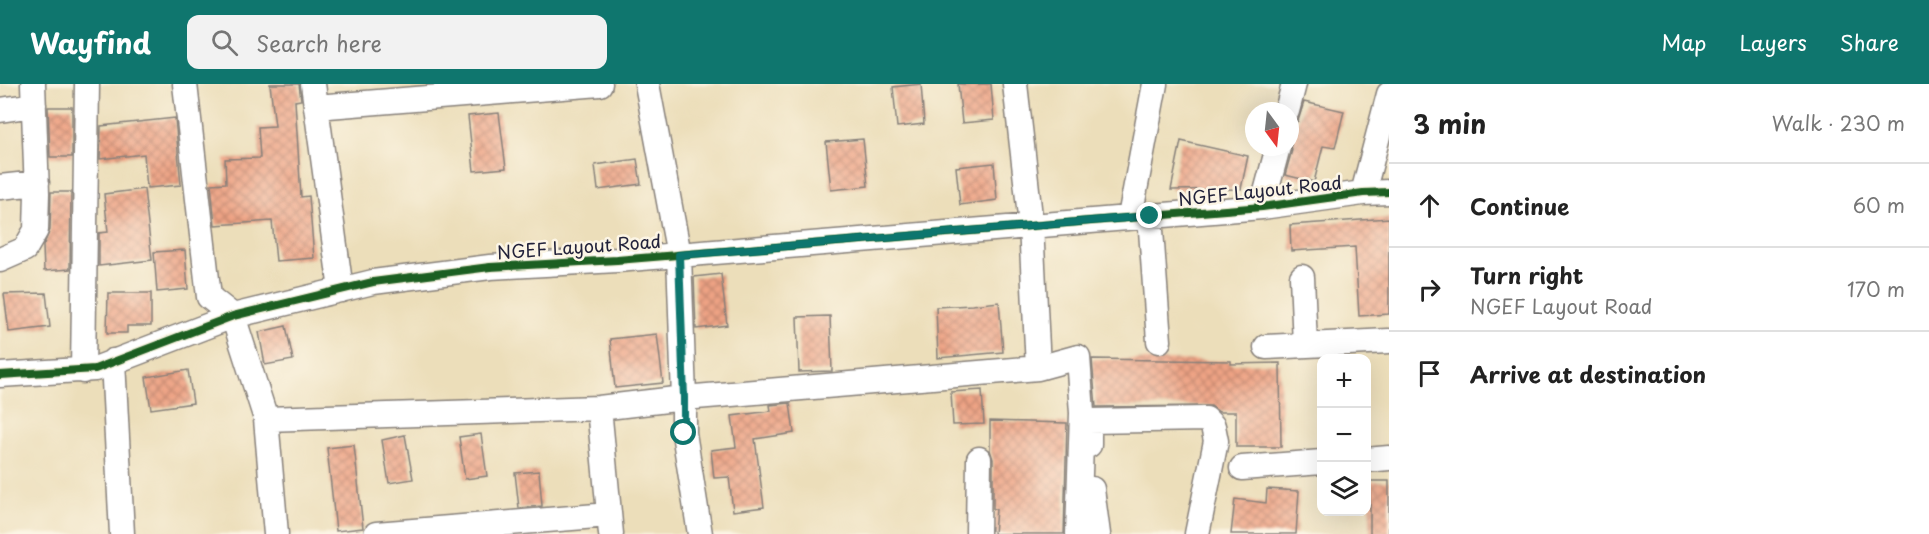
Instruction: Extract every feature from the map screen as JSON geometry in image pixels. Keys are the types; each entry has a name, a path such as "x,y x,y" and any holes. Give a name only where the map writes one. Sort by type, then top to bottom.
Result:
{"street":[{"path":"83,371 87,84"},
{"path":"185,84 209,297 233,316 266,419 276,534"},
{"path":"341,290 315,96 600,84"},
{"path":"647,84 679,255 684,433 700,534"},
{"path":"1015,84 1031,225 1038,368"},
{"path":"1155,84 1140,217 1159,341"},
{"path":"1289,102 1294,84"},
{"path":"1363,193 1389,94"},
{"path":"0,110 34,95 36,230 25,249 0,260"},
{"path":"1262,207 1276,156"},
{"path":"0,187 37,183"},
{"name":"NGEF Layout Road","path":"0,375 95,369 233,316 373,282 490,267 679,255 1262,207 1363,193 1389,192"},
{"path":"1302,277 1305,345"},
{"path":"1266,347 1389,341"},
{"path":"266,419 599,408 684,398 1038,368 1078,357 1082,413 1078,534"},
{"path":"113,362 122,534"},
{"path":"376,534 610,524 599,408"},
{"path":"1098,534 1089,464 1089,421 1206,419 1213,426 1216,441 1197,534"},
{"path":"1371,460 1389,458"},
{"path":"978,534 979,459"},
{"path":"1242,468 1317,462"}],"building":[{"path":"270,84 299,84 301,100 295,101 301,197 309,196 314,258 276,261 272,221 215,225 211,184 226,183 225,159 260,158 258,127 275,126"},
{"path":"921,84 924,124 897,127 893,87"},
{"path":"958,84 991,84 994,120 962,123"},
{"path":"1304,102 1344,111 1335,148 1323,146 1314,182 1285,175 1290,156 1299,156 1299,118"},
{"path":"48,107 72,107 72,157 50,157"},
{"path":"499,113 506,168 474,171 468,116"},
{"path":"175,118 181,185 147,188 144,154 100,159 101,126"},
{"path":"863,139 868,186 831,190 826,142"},
{"path":"1181,141 1248,156 1241,189 1171,190"},
{"path":"637,159 641,184 598,190 595,165"},
{"path":"994,163 997,200 960,205 956,167"},
{"path":"144,189 152,260 99,266 99,233 108,232 104,194"},
{"path":"51,192 71,192 70,269 44,271 43,246 50,230"},
{"path":"1389,218 1389,314 1359,316 1355,247 1291,251 1290,225"},
{"path":"185,250 188,289 157,292 154,252"},
{"path":"721,274 727,325 696,329 694,277"},
{"path":"46,293 50,327 9,332 4,294"},
{"path":"108,293 151,293 151,326 127,326 127,333 107,333"},
{"path":"999,302 1003,352 938,358 936,307"},
{"path":"830,316 832,371 799,372 797,317"},
{"path":"286,326 293,360 265,365 259,332"},
{"path":"657,334 663,383 615,388 610,339"},
{"path":"1092,359 1231,361 1231,364 1280,363 1281,447 1236,447 1236,412 1219,412 1211,406 1096,407"},
{"path":"188,370 193,403 151,409 146,377"},
{"path":"982,390 984,424 953,425 951,392"},
{"path":"790,403 794,433 755,439 764,507 733,511 729,477 714,478 711,450 736,447 732,416 771,411 770,405"},
{"path":"990,421 1067,423 1064,534 994,534 996,509 993,509"},
{"path":"481,434 487,476 465,479 459,437"},
{"path":"405,435 413,479 389,483 382,440"},
{"path":"354,445 363,528 336,531 327,448"},
{"path":"539,471 542,506 519,508 515,473"},
{"path":"1371,481 1389,481 1389,534 1370,534"},
{"path":"1267,489 1299,491 1296,534 1231,534 1235,499 1266,503"}],"cycle path":[{"path":"0,375 95,369 233,316 373,282 490,267 617,260 1262,207 1363,193 1389,192"}],"route":[{"path":"684,433 679,255 1150,216"}]}
